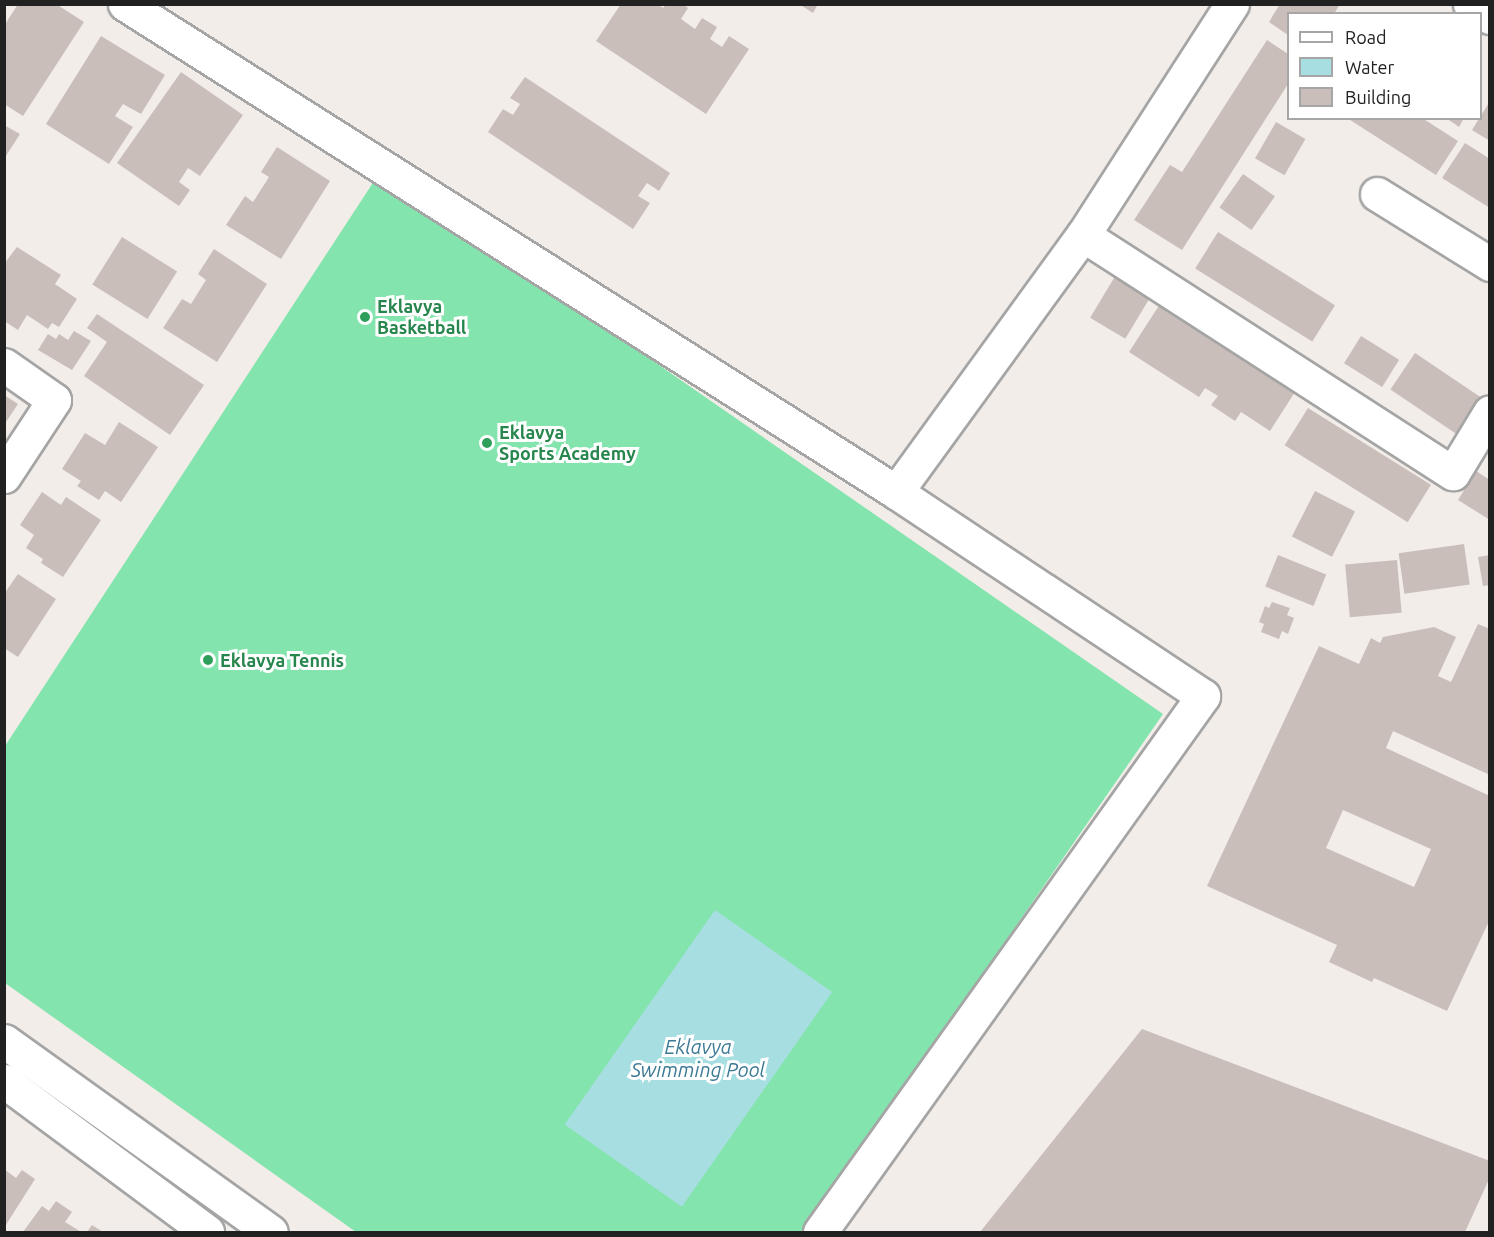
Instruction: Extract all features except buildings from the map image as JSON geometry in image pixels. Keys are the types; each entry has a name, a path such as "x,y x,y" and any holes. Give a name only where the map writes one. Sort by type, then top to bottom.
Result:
{"street":[{"path":"124,4 896,492 1203,696 820,1233"},
{"path":"896,492 1083,235 1232,4"},
{"path":"1470,4 1490,17"},
{"path":"1377,194 1490,264"},
{"path":"1083,235 1453,473 1480,450 1490,412"},
{"path":"4,365 54,400 4,476"},
{"path":"4,1041 271,1233"},
{"path":"4,1081 207,1233"}],"green space":[{"name":"Eklavya Sports Academy","path":"380,172 1163,714 804,1232 356,1232 5,983 5,746"}],"water":[{"name":"Eklavya Swimming Pool","path":"715,910 832,992 682,1207 565,1125"}],"place":[{"name":"Eklavya Basketball","path":"365,317"},
{"name":"Eklavya Sports Academy","path":"487,443"},
{"name":"Eklavya Tennis","path":"208,660"}]}
